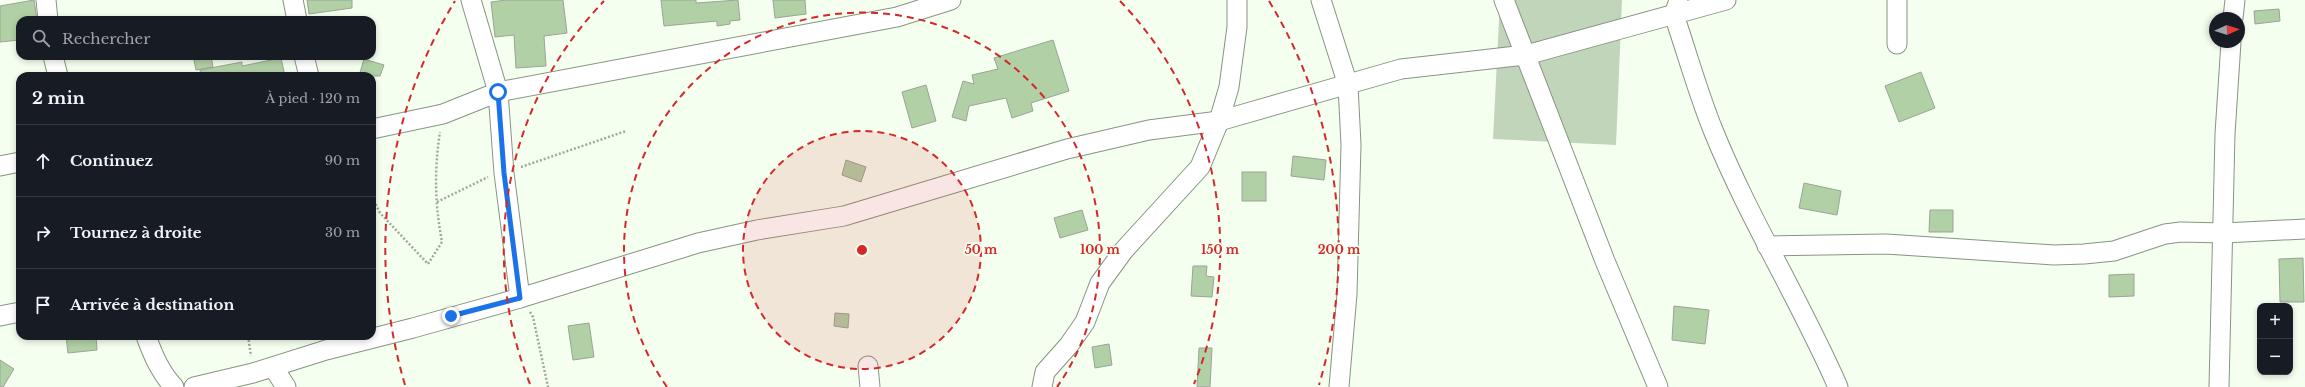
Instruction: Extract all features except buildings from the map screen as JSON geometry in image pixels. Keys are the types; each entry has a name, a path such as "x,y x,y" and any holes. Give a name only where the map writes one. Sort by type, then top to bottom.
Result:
{"street":[{"path":"46,0 48,16"},
{"path":"293,0 296,16"},
{"path":"471,0 498,92 504,173 520,298"},
{"path":"376,128 443,114 498,92 895,8 951,0"},
{"path":"1042,387 1045,372 1070,345 1085,322 1100,283 1124,250 1200,167 1219,121 1229,87 1237,27 1237,0"},
{"path":"1321,0 1348,84 1351,145 1347,294 1339,387"},
{"path":"1504,0 1608,268 1658,387"},
{"path":"376,337 520,298 698,244 757,230 844,216 1067,149 1149,130 1219,121 1401,69 1526,55 1677,8 1726,0"},
{"path":"1897,0 1897,44"},
{"path":"2234,12 2235,0"},
{"path":"1677,8 1713,130 1767,246 1800,304 1838,387"},
{"path":"2220,387 2225,134 2231,48"},
{"path":"54,60 57,72"},
{"path":"305,60 307,72"},
{"path":"0,166 16,163"},
{"path":"1767,246 1886,244 2054,255 2114,251 2165,234 2181,232 2224,233 2305,229"},
{"path":"0,316 16,313"},
{"path":"148,340 156,362 166,379 174,387"},
{"path":"194,387 273,367 326,350 366,340"},
{"path":"868,366 870,387"},
{"path":"273,367 286,387"}],"path":[{"path":"376,205 380,213 428,264 442,242 436,202 435,164 443,114"},
{"path":"436,202 484,178 494,177 626,131"},
{"path":"520,298 533,317 548,387"}],"green space":[{"path":"1500,0 1622,0 1616,145 1493,139"}],"route":[{"path":"451,316 520,298 504,173 498,92"}]}
